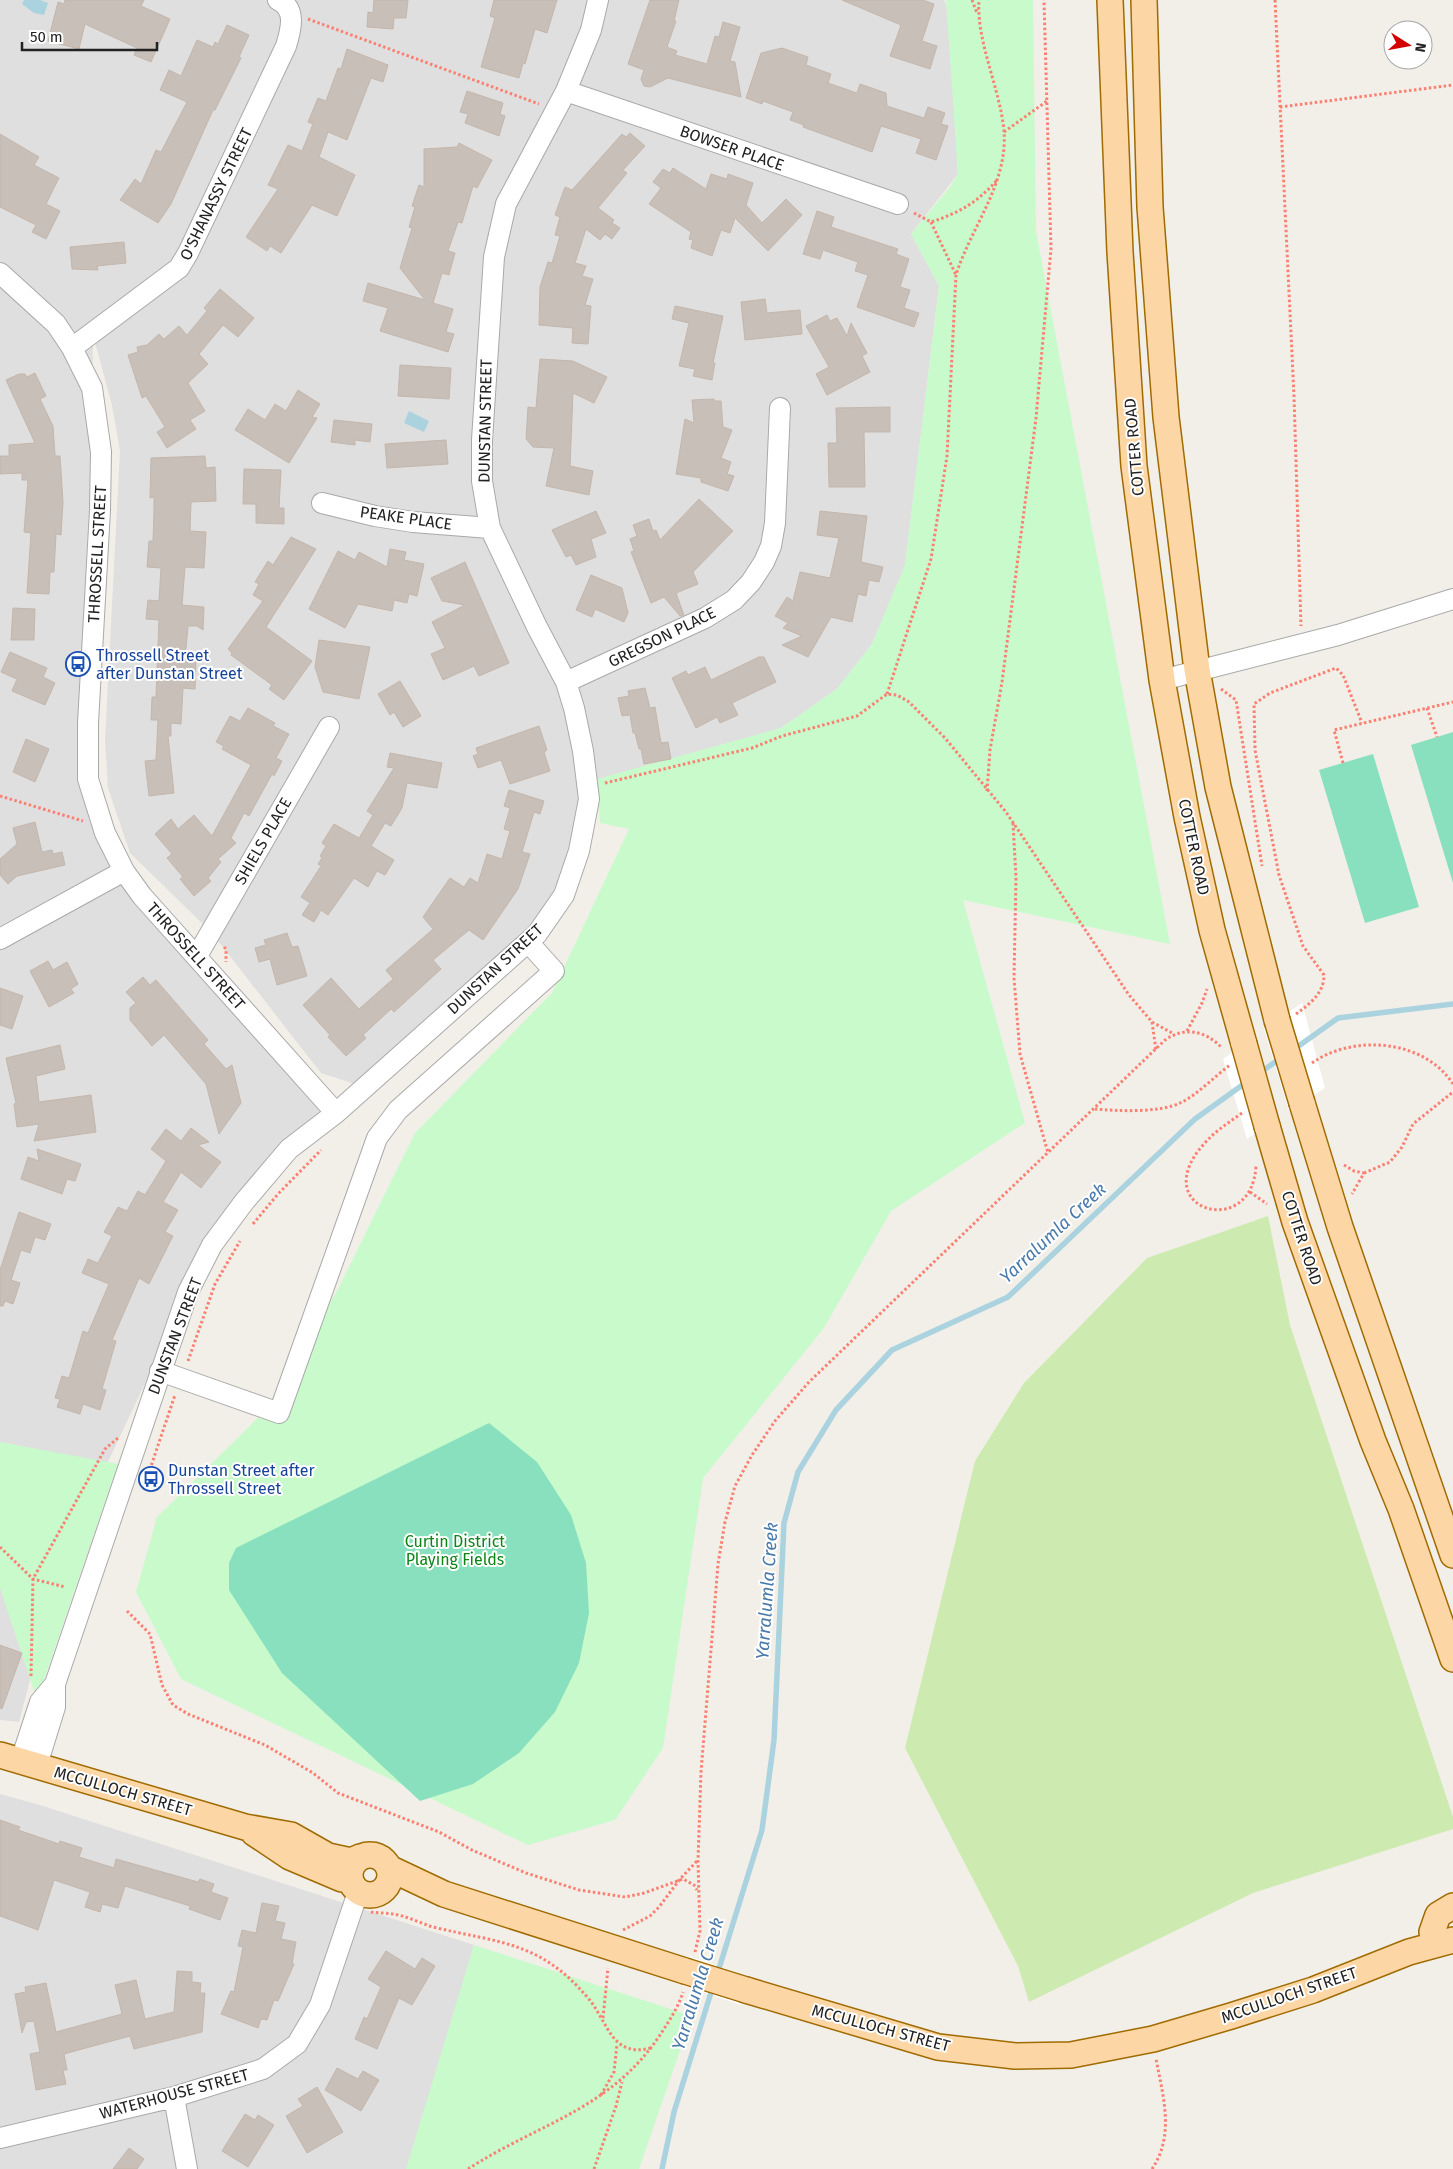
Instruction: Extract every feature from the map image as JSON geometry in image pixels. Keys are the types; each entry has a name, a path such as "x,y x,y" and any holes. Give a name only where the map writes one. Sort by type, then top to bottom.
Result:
{"main road":[{"name":"COTTER ROAD","path":"1110,0 1120,252 1134,466 1162,680 1187,818 1236,1050 1267,1126 1295,1222 1370,1432 1404,1518 1453,1659"},
{"path":"1144,0 1150,207 1166,417 1197,670 1218,787 1277,1020 1302,1103 1340,1227 1453,1555"},
{"name":"MCCULLOCH STREET","path":"19,1760 245,1827 291,1835 328,1856 351,1861 360,1857"},
{"name":"MCCULLOCH STREET","path":"245,1827 290,1857 358,1895"},
{"path":"366,1854 383,1859 387,1879 371,1896 358,1895 350,1869 360,1857 366,1854"},
{"name":"MCCULLOCH STREET","path":"387,1879 444,1894 687,1973 938,2047 1015,2056 1071,2055 1153,2039 1313,1990 1409,1952 1446,1932 1438,1915 1453,1906"}],"street":[{"name":"DUNSTAN STREET","path":"19,1760 55,1707 54,1684 160,1371 188,1292 212,1245 244,1202 289,1149 336,1113 537,934 564,895 579,851 589,799 583,751 566,682 490,528 482,481 482,440 494,257 506,204 566,92 591,30 598,0"},
{"name":"O'SHANASSY STREET","path":"72,348 179,268 202,228 286,46 291,29 284,6"},
{"name":"BOWSER PLACE","path":"566,92 898,204"},
{"name":"THROSSELL STREET","path":"0,274 56,324 72,348 92,388 101,452 100,510 88,723 88,779 105,833 124,871 142,896 336,1113"},
{"name":"GREGSON PLACE","path":"566,682 705,618 734,600 751,582 764,562 771,546 775,524 780,408"},
{"name":"PEAKE PLACE","path":"322,503 375,516 413,522 490,528"},
{"path":"1162,680 1401,617 1453,599"},
{"name":"SHIELS PLACE","path":"197,956 329,727"},
{"path":"0,939 124,871"},
{"path":"160,1371 279,1413 377,1138 398,1110 554,971 528,942"},
{"name":"WATERHOUSE STREET","path":"0,2138 174,2097 263,2070 298,2044 320,2005 358,1895"},
{"path":"174,2097 187,2169"}],"path":[{"path":"587,788 752,748 782,736 857,716 887,694 931,559 947,456 956,275 962,257 999,178 1003,155 1004,132 1001,105 978,16 972,0"},
{"path":"978,16 979,0"},
{"path":"987,791 990,750 1003,674 1045,329 1051,249 1044,0"},
{"path":"1275,0 1293,386 1302,644"},
{"path":"284,6 556,110"},
{"path":"1280,107 1453,84"},
{"path":"1004,132 1047,101"},
{"path":"931,222 976,202 999,178"},
{"path":"898,204 931,222 956,275"},
{"path":"1321,969 1313,962 1303,946 1279,875 1254,750 1254,704 1270,693 1336,668 1343,675 1362,723"},
{"path":"1197,670 1236,700 1263,873"},
{"path":"887,694 897,695 909,702 945,738 1013,821 1130,995 1152,1022 1174,1034"},
{"path":"1343,763 1334,730 1453,702"},
{"path":"1427,708 1437,738"},
{"path":"0,796 91,824"},
{"path":"1013,821 1016,878 1014,978 1020,1054 1048,1153"},
{"path":"224,946 226,950 226,964"},
{"path":"1152,1022 1156,1050"},
{"path":"468,2169 590,2104 622,2080 651,2048 678,2008 700,1931 698,1861 701,1772 718,1564 725,1522 735,1486 752,1455 775,1421 809,1382 1174,1034 1192,1031 1236,1050"},
{"path":"1331,1052 1349,1046 1369,1044 1404,1049 1420,1055 1436,1065 1447,1075 1453,1084"},
{"path":"1364,1173 1390,1162 1402,1147 1413,1124 1453,1092"},
{"path":"1094,1109 1111,1111 1162,1108 1180,1103"},
{"path":"1229,1122 1203,1144 1192,1161 1187,1176 1190,1196 1205,1208 1230,1207 1250,1192 1254,1182 1256,1164"},
{"path":"249,1229 308,1162 328,1144"},
{"path":"143,1490 181,1378 216,1284 243,1236"},
{"path":"31,1676 33,1579 105,1449 146,1414"},
{"path":"0,1548 33,1579 65,1587"},
{"path":"127,1611 150,1634 162,1685 173,1705 188,1714 265,1745 313,1773 338,1794 439,1832 472,1850 526,1873 579,1890 625,1897 644,1893 680,1879 698,1861"},
{"path":"680,1879 694,1885 699,1898"},
{"path":"358,1895 394,1914 432,1926 501,1940 534,1952 561,1970 588,1998 617,2044 632,2051 651,2048"},
{"path":"1152,2169 1163,2144 1166,2120 1153,2039"},
{"path":"599,2096 614,2072 617,2044"},
{"path":"594,2169 616,2106 622,2080"}],"shaded area":[{"path":"0,0 944,0 948,9 958,174 911,234 939,286 905,566 872,644 837,689 781,728 587,788 564,895 364,1087 321,1073 211,932 130,853 108,788 105,740 120,451 112,405 93,335 88,779 142,896 336,1113 289,1149 188,1292 107,1464 0,1442"},
{"path":"0,1586 31,1676 19,1722 0,1720"},
{"path":"0,1794 40,1805 474,1945 410,2169 0,2169"}],"green space":[{"name":"Curtin District Playing Fields","path":"946,0 1033,0 1036,231 1170,944 963,900 1025,1123 891,1211 824,1328 703,1478 663,1748 615,1820 528,1845 181,1679 136,1592 157,1517 268,1408 338,1289 415,1133 552,993 629,829 600,823 597,779 781,728 837,689 872,644 905,565 939,286 911,234 950,187 958,174"},
{"path":"1453,732 1453,883 1411,745"},
{"path":"1373,754 1419,907 1365,923 1319,770"},
{"path":"1268,1216 1290,1325 1453,1817 1453,1829 1253,1893 1029,2002 1018,1966 905,1748 975,1461 1024,1383 1147,1258"},
{"path":"489,1423 537,1462 571,1515 586,1563 589,1613 579,1663 555,1712 519,1753 473,1784 420,1801 282,1673 229,1590 229,1563 236,1548"},
{"path":"0,1442 118,1464 37,1700 0,1588"},
{"path":"474,1945 692,2016 639,2169 406,2169"}],"water":[{"path":"24,0 40,0 48,3 44,15 34,13 22,4"},
{"path":"409,411 429,421 424,432 404,423"}],"pier":[{"path":"1302,1003 1325,1088 1289,1111 1264,1029"},
{"path":"1254,1036 1278,1119 1247,1139 1223,1059"},
{"path":"689,1956 750,1977 741,2005 681,1985"}],"building":[{"path":"65,0 144,0 141,6 170,19 151,62 134,55 137,48 85,24 79,49 48,41 58,2 64,4"},
{"path":"374,0 408,0 406,18 394,18 393,29 367,27 368,12 373,13"},
{"path":"494,0 557,0 547,33 535,29 519,78 481,67 495,18 490,16"},
{"path":"650,0 679,0 674,21 676,21 667,47 677,51 675,55 707,64 715,36 719,37 723,22 740,27 730,61 735,62 741,97 668,78 650,87 644,86 641,79 644,70 628,64"},
{"path":"842,0 923,0 934,4 922,41 937,46 930,69 890,56 901,25"},
{"path":"227,25 249,35 239,57 241,58 215,110 213,110 171,204 158,223 120,200 135,179 141,184 156,150 161,152 187,102 160,90 169,70 181,76 197,40 213,47 215,42 218,44"},
{"path":"782,48 808,57 806,65 831,74 828,83 857,93 860,84 886,93 887,106 924,118 928,107 945,113 941,124 948,126 936,160 916,153 921,139 881,126 872,152 803,127 804,125 790,120 793,112 763,101 762,104 746,98 761,53"},
{"path":"347,49 388,65 383,82 371,78 347,140 328,132 319,157 355,175 337,216 312,205 281,253 270,246 267,251 246,237 278,189 268,185 288,145 302,151 313,124 308,122 318,98 326,101 338,68 341,69"},
{"path":"467,91 503,103 500,114 505,116 499,136 465,123 468,114 460,112"},
{"path":"630,133 645,146 623,170 627,173 598,208 614,220 612,223 620,228 612,239 605,234 600,240 586,229 575,263 586,266 582,276 593,279 585,305 591,306 588,344 572,343 573,328 539,325 540,287 548,262 552,263 560,236 555,235 560,217 555,215 565,187 572,190 622,134 626,137"},
{"path":"0,134 39,157 34,165 59,178 46,204 60,211 46,239 32,232 36,225 0,207"},
{"path":"459,143 492,160 477,188 473,186 462,223 458,222 448,251 455,253 449,275 442,273 433,303 453,309 446,332 454,334 448,352 380,331 388,308 363,301 368,283 425,300 400,268 412,228 409,227 415,207 412,206 419,185 424,187 424,149 457,147"},
{"path":"673,168 706,189 711,174 727,179 728,174 753,183 746,205 762,223 786,199 802,215 768,251 735,218 730,233 721,230 712,256 691,248 693,240 689,239 691,232 649,204 661,188 653,182 663,169 670,173"},
{"path":"817,211 834,217 831,227 898,249 896,254 909,259 900,287 910,290 904,308 919,313 914,327 857,307 868,275 855,271 858,262 823,250 820,259 803,254"},
{"path":"124,242 126,263 97,266 98,270 72,269 70,247"},
{"path":"220,289 254,318 238,337 223,325 199,354 208,364 188,383 205,411 190,420 196,429 167,448 157,432 165,427 146,396 142,398 128,355 138,352 137,347 147,345 159,334 164,339 179,326 187,335 207,311 204,308"},
{"path":"765,299 767,313 800,310 802,334 745,340 741,302"},
{"path":"675,306 723,316 713,363 715,363 712,380 693,376 695,369 679,366 689,323 672,319"},
{"path":"827,315 830,321 837,318 847,336 851,323 867,353 862,356 870,372 827,395 816,374 829,367 806,326"},
{"path":"540,359 573,361 607,377 594,403 573,393 570,466 593,471 589,495 546,486 554,448 533,447 526,439 528,407 536,408"},
{"path":"400,365 451,368 449,399 398,396"},
{"path":"35,373 46,396 40,399 53,426 55,456 60,456 63,502 61,535 56,534 54,572 50,572 49,594 27,593 31,533 24,532 28,480 22,480 22,473 0,474 0,456 9,456 9,445 35,443 6,380 19,374 25,374 27,377"},
{"path":"298,390 320,404 312,417 317,418 289,463 235,430 248,409 265,420 275,404 286,411"},
{"path":"714,399 714,401 721,401 723,427 732,430 721,458 731,462 727,474 734,476 728,491 701,482 701,478 676,474 685,419 694,423 692,400"},
{"path":"890,407 890,432 864,432 865,487 829,487 828,443 837,443 836,408"},
{"path":"334,420 372,424 370,442 355,440 355,445 331,442"},
{"path":"446,440 448,464 387,468 385,444"},
{"path":"205,456 206,468 215,467 216,501 191,502 190,531 206,532 204,568 185,567 182,605 204,607 203,630 197,626 188,626 185,659 196,659 195,689 183,688 181,724 171,723 171,736 168,736 174,793 149,796 145,761 156,760 158,720 151,720 152,697 156,697 159,620 146,619 148,600 159,601 161,568 147,567 149,541 153,541 154,497 150,498 151,458"},
{"path":"244,469 281,470 279,508 284,508 284,524 256,523 256,504 243,504"},
{"path":"699,499 733,531 693,572 698,584 676,593 684,615 680,616 664,597 651,603 631,552 634,551 630,539 637,536 633,525 649,519 653,531 656,530 660,540"},
{"path":"596,511 606,533 591,539 596,557 576,565 571,555 566,557 552,530"},
{"path":"820,511 867,516 861,562 883,567 879,582 869,580 866,596 858,594 852,622 831,617 808,657 782,645 802,636 783,628 788,623 775,616 787,597 793,601 800,572 830,578 839,538 817,535"},
{"path":"291,537 316,549 266,627 312,661 284,700 269,689 272,685 231,655 232,653 228,649 263,601 253,595 259,584 255,582 268,561 273,565"},
{"path":"390,549 406,552 404,560 424,564 417,596 409,594 407,603 394,600 392,611 358,604 345,628 309,609 338,551 355,560 359,552 387,567"},
{"path":"465,562 509,663 479,676 474,666 443,680 431,654 445,648 432,622 465,605 442,601 431,578"},
{"path":"591,575 622,588 628,613 624,622 595,609 592,617 576,610"},
{"path":"13,608 35,609 34,640 11,640"},
{"path":"319,640 370,647 359,699 323,692 315,667"},
{"path":"10,652 47,668 43,677 55,683 45,705 12,691 17,679 1,672"},
{"path":"759,657 764,657 776,682 732,703 738,715 720,723 717,717 696,728 672,678 686,671 688,675 705,667 711,680"},
{"path":"400,681 421,716 403,727 394,712 390,715 378,694"},
{"path":"645,688 650,708 655,707 661,743 668,742 671,759 644,764 641,749 639,749 635,733 633,733 630,715 622,716 618,698 629,696 628,691"},
{"path":"248,708 275,723 273,726 289,734 276,758 282,761 274,776 272,774 249,816 244,813 231,838 236,843 218,859 221,862 208,878 211,881 194,896 180,879 183,877 167,858 172,854 155,834 171,819 178,829 194,815 212,836 251,765 222,749 224,746 216,742 230,716 240,721"},
{"path":"539,726 547,750 544,752 550,771 510,784 501,760 478,768 473,756 478,754 476,748"},
{"path":"26,739 49,749 35,782 13,772"},
{"path":"390,753 442,763 437,788 407,783 402,808 391,826 385,823 371,846 394,860 385,875 377,871 368,887 354,878 328,915 321,910 314,922 302,915 310,903 301,897 321,866 318,864 322,858 320,856 326,846 322,843 334,824 359,838 373,815 367,811 394,768 387,767"},
{"path":"509,790 544,801 540,814 534,812 522,852 530,854 518,889 483,940 469,930 433,960 441,969 394,1012 391,1009 363,1035 366,1038 346,1056 328,1037 330,1035 303,1005 331,978 359,1009 393,979 386,970 433,929 423,917 450,878 464,887 470,878 478,883 487,854 502,859 510,831 504,829 510,808 504,806"},
{"path":"35,822 42,852 52,850 53,854 62,852 65,865 17,876 8,884 0,875 0,859 17,844 13,828"},
{"path":"287,933 292,947 298,946 307,976 277,985 270,959 259,962 255,948 266,945 264,940"},
{"path":"48,961 53,970 67,962 78,984 71,989 74,993 49,1007 30,971"},
{"path":"143,977 150,985 156,980 208,1040 204,1044 226,1069 232,1065 241,1103 219,1134 206,1084 164,1035 152,1046 130,1020 130,1008 136,1003 126,992"},
{"path":"0,988 23,996 12,1029 0,1025"},
{"path":"60,1045 65,1069 36,1076 39,1102 91,1095 96,1132 34,1141 39,1124 17,1127 14,1104 16,1103 6,1058"},
{"path":"191,1128 209,1142 198,1145 221,1162 201,1188 181,1172 163,1202 178,1210 165,1232 173,1236 149,1284 139,1278 112,1340 116,1341 102,1389 106,1390 100,1410 83,1404 80,1414 57,1407 60,1399 55,1398 62,1376 69,1378 83,1331 88,1333 109,1284 82,1273 88,1259 98,1263 112,1236 104,1232 118,1207 127,1211 138,1191 145,1195 166,1161 151,1149 166,1129 181,1141"},
{"path":"37,1149 81,1164 75,1181 67,1179 62,1194 21,1179 28,1157 39,1161"},
{"path":"19,1212 51,1224 45,1240 35,1237 30,1253 21,1250 11,1280 20,1283 13,1304 5,1301 3,1306 0,1306 0,1270"},
{"path":"0,1645 22,1653 2,1709 0,1708"},
{"path":"0,1820 20,1827 18,1830 59,1844 60,1841 82,1848 79,1857 114,1868 116,1859 198,1882 200,1879 214,1884 211,1892 228,1898 220,1920 189,1909 190,1906 125,1886 118,1908 102,1904 100,1912 85,1907 90,1892 54,1880 38,1930 0,1916"},
{"path":"262,1903 279,1906 275,1921 285,1923 281,1939 296,1942 292,1964 294,1964 278,2001 274,2000 267,2020 261,2019 258,2028 221,2014 231,1991 234,1992 243,1947 238,1946 242,1930 256,1933"},
{"path":"386,1951 415,1969 422,1958 435,1966 412,2005 399,1998 377,2049 355,2039 364,2017 367,2019 381,1987 368,1979"},
{"path":"177,1971 192,1972 192,1982 201,1983 200,1993 205,1993 202,2032 134,2049 130,2036 64,2054 67,2070 63,2070 66,2084 36,2090 30,2054 40,2052 34,2021 26,2022 22,2033 15,1994 26,1992 25,1987 46,1983 56,2032 122,2014 115,1985 136,1980 145,2019 174,2012"},
{"path":"337,2068 358,2079 363,2071 379,2080 361,2111 325,2090"},
{"path":"317,2087 343,2132 307,2153 286,2116 303,2106 298,2099"},
{"path":"245,2114 255,2120 258,2115 274,2125 248,2167 222,2151"},
{"path":"129,2148 144,2159 137,2169 113,2169"}],"waterway":[{"name":"Yarralumla Creek","path":"1293,1050 1338,1018 1453,1004"},
{"name":"Yarralumla Creek","path":"1258,1074 1281,1058"},
{"name":"Yarralumla Creek","path":"717,1975 762,1830 774,1740 784,1523 798,1472 836,1410 892,1350 1008,1297 1195,1119 1248,1081"},
{"name":"Yarralumla Creek","path":"662,2169 674,2112 713,1986"}],"place":[{"name":"Throssell Street after Dunstan Street","path":"78,664"},
{"name":"Dunstan Street after Throssell Street","path":"151,1479"}]}
